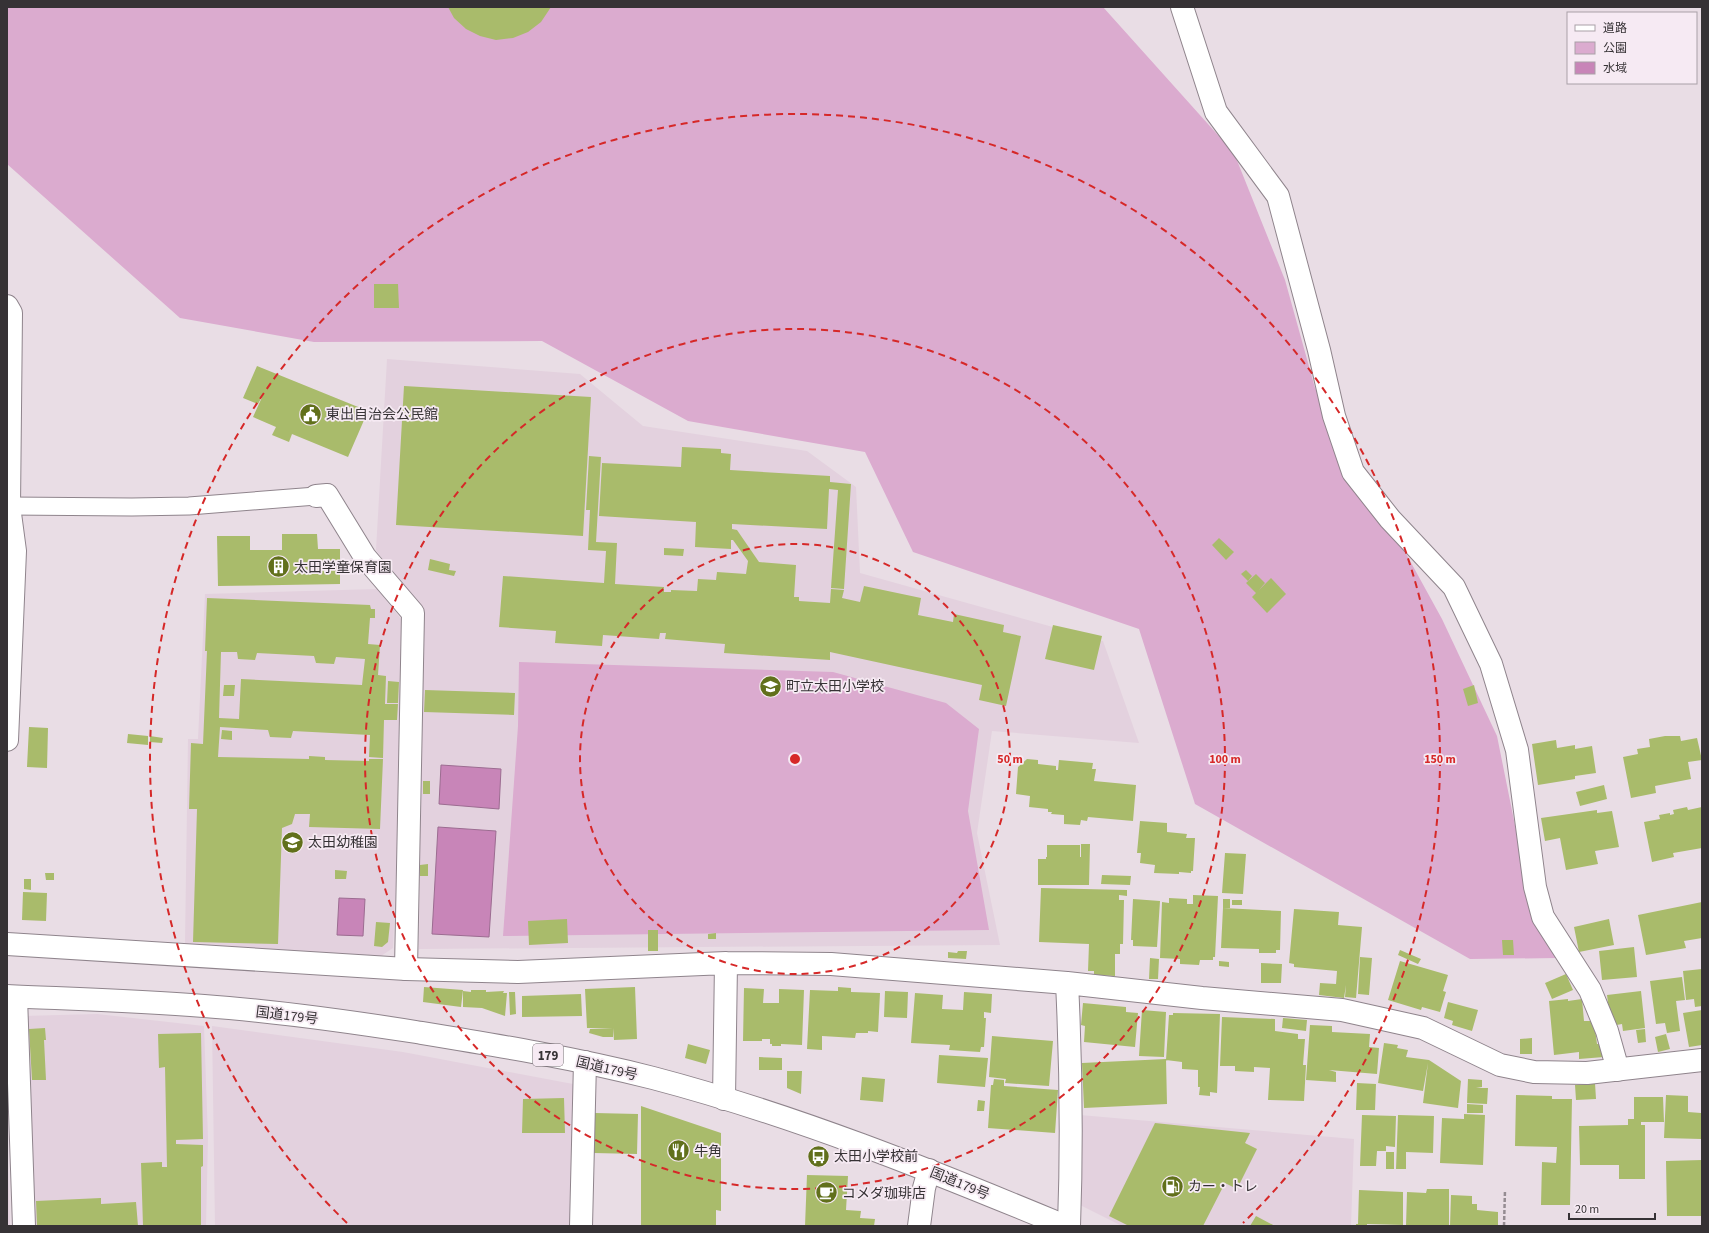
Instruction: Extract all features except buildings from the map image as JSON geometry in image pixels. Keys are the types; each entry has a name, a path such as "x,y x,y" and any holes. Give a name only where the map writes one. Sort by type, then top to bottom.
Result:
{"main road":[{"path":"1182,7 1216,112 1278,196 1319,350 1334,416 1353,472 1390,519 1454,587 1491,664 1517,750 1535,887 1543,917 1590,990 1607,1031 1618,1070"},
{"path":"7,306 11,313 8,506 15,551 7,740"},
{"path":"316,496 327,495 365,557 413,613 406,970"},
{"path":"7,944 406,970 518,972 726,963 831,964 1067,983 1202,998 1342,1010 1423,1028 1500,1065 1534,1072 1587,1073 1702,1060"},
{"path":"724,1099 726,963"},
{"path":"1067,983 1071,1070 1069,1226"},
{"path":"12,996 24,1226"},
{"name":"国道179号","path":"12,996 206,1006 283,1014 465,1040 585,1062 654,1079 724,1099 823,1131 929,1170 1065,1226"},
{"path":"581,1226 585,1062"},
{"path":"919,1226 924,1188 929,1170"}],"lane":[{"path":"8,506 189,506 316,496"}],"path":[{"path":"1504,1226 1505,1190"}],"shaded area":[{"name":"町立太田小学校","path":"387,359 580,374 643,426 807,451 856,487 860,573 1103,641 1139,743 992,731 977,833 1000,945 419,949 422,612 376,550"},
{"name":"太田幼稚園","path":"377,589 406,625 393,948 381,956 185,944 188,739 198,739 205,594"},
{"path":"97,1014 204,1026 208,1138 206,1226 30,1226 23,1016"},
{"path":"212,1026 403,1052 573,1084 570,1226 215,1226"},
{"path":"1080,1115 1354,1139 1351,1226 1122,1226 1078,1204"},
{"path":"7,1128 10,1226 7,1226"}],"green space":[{"path":"7,7 1103,7 1234,153 1285,280 1315,388 1442,619 1497,736 1529,895 1557,958 1470,959 1195,804 1139,629 913,552 865,452 688,421 542,341 314,342 180,318 7,164"},
{"path":"519,662 833,672 946,703 979,729 968,811 989,930 503,936 518,726"}],"water":[{"path":"441,765 501,769 499,809 439,804"},
{"path":"438,827 496,831 489,937 432,934"},
{"path":"339,898 365,899 363,936 337,935"}],"place":[{"name":"東出自治会公民館","path":"311,414"},
{"name":"太田学童保育園","path":"279,567"},
{"name":"町立太田小学校","path":"770,686"},
{"name":"太田幼稚園","path":"292,842"},
{"name":"牛角","path":"679,1151"},
{"name":"太田小学校前","path":"818,1156"},
{"name":"カー・トレ","path":"1172,1186"},
{"name":"コメダ珈琲店","path":"827,1193"}]}
